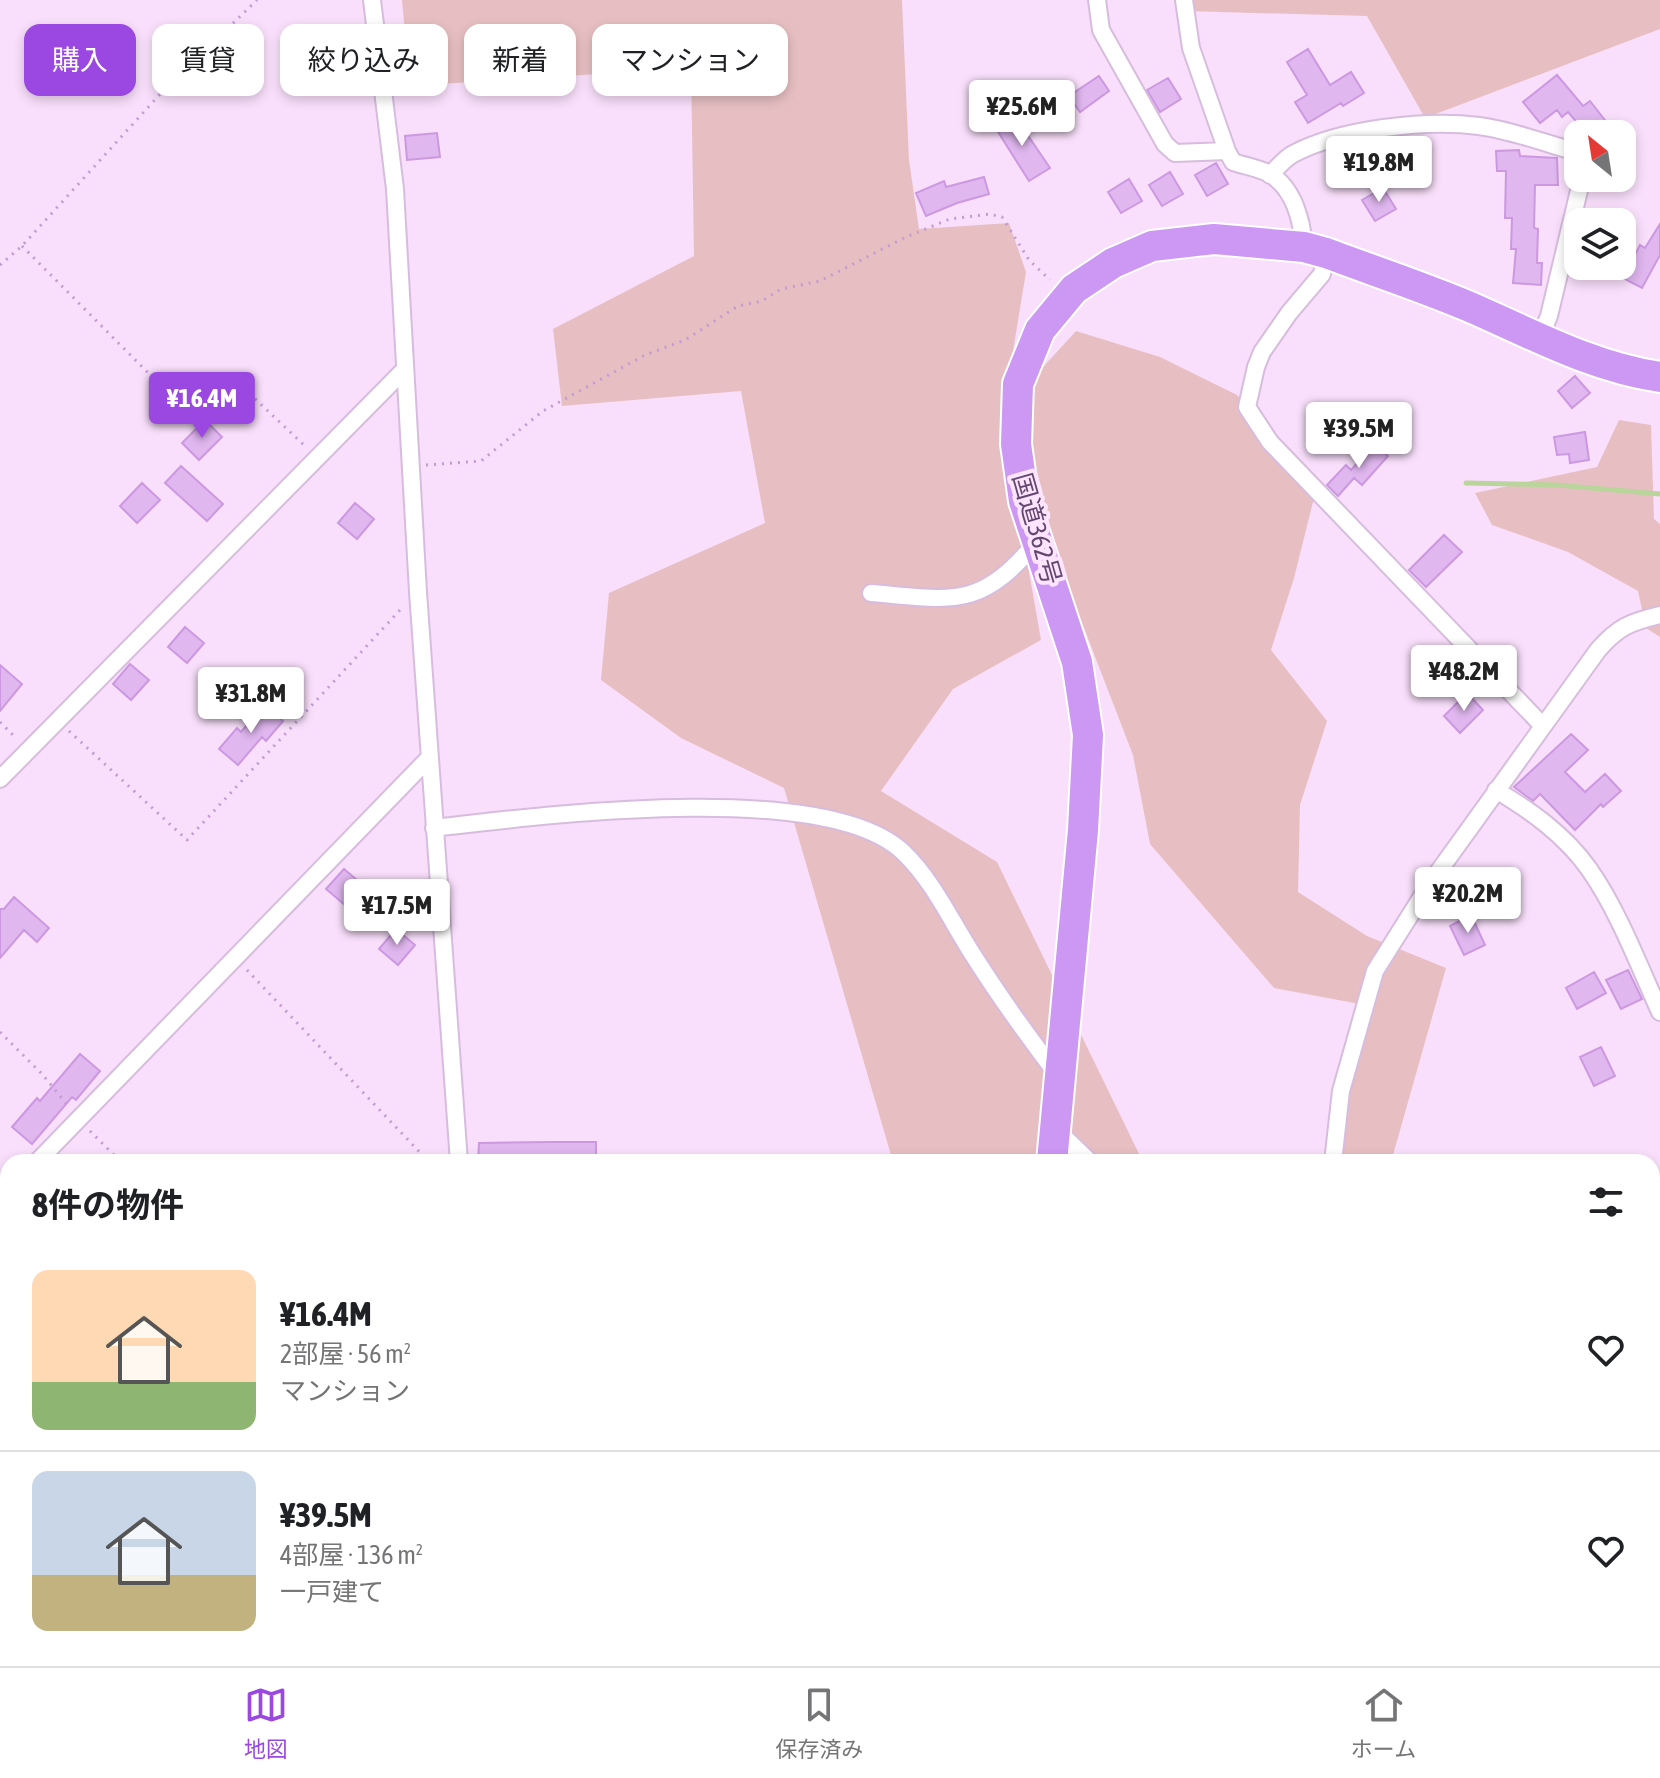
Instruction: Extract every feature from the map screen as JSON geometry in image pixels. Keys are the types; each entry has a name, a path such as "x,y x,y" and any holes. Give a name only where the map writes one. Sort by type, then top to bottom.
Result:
{"highway":[{"name":"国道362号","path":"1053,1154 1083,830 1088,735 1077,662 1024,501 1016,444 1018,384 1040,330 1074,289 1113,263 1152,246 1214,239 1315,250 1467,306 1596,362 1631,373 1660,377"}],"street":[{"path":"372,0 395,189 418,592 458,1154"},
{"path":"1097,0 1101,30 1165,144 1175,153 1227,151"},
{"path":"1184,0 1191,48 1227,151 1233,162 1270,175 1287,192 1315,250 1322,274 1262,352 1247,407 1270,442 1542,725"},
{"path":"1270,175 1290,155 1322,143 1363,132 1417,125 1446,123 1482,126 1564,149"},
{"path":"1540,338 1549,316 1579,192"},
{"path":"0,779 404,370"},
{"path":"871,593 924,598 967,597 996,584 1017,566 1038,540"},
{"path":"1334,1154 1341,1091 1375,971 1431,882 1542,725 1612,634 1630,622 1660,615"},
{"path":"45,1154 429,758"},
{"path":"1496,790 1537,816 1589,869 1660,1012"},
{"path":"434,828 560,813 627,809 736,809 803,814 871,832 900,850 927,882 976,960 1060,1079"},
{"path":"1056,1129 1082,1154"}],"path":[{"path":"0,265 22,246 162,92 257,0"},
{"path":"410,467 481,461 543,411 645,355 685,340 738,306 762,301 781,289 820,281 906,237 950,219 989,214 1002,217 1029,260 1067,297"},
{"path":"22,246 193,418 234,379 318,458"},
{"path":"58,721 187,840 418,592"},
{"path":"0,722 28,750"},
{"path":"237,959 421,1154"},
{"path":"0,1032 113,1154"}],"shaded area":[{"path":"402,0 902,0 909,160 919,229 1009,223 1026,272 1002,418 1041,640 953,689 881,791 997,862 1139,1154 891,1154 784,788 681,738 601,680 609,593 765,523 741,391 562,406 553,329 694,256 691,96 788,96 788,24 592,24 592,74 576,75 576,24 464,24 464,83 448,84 448,24 404,24"},
{"path":"1185,0 1660,0 1660,29 1425,118 1367,16 1186,11"},
{"path":"1076,331 1160,357 1237,395 1316,490 1294,578 1271,650 1327,721 1300,805 1298,892 1367,936 1446,968 1393,1154 1337,1154 1365,1005 1274,988 1150,844 1133,755 1055,553 1031,454 1034,377"},
{"path":"1619,420 1651,425 1654,519 1660,524 1660,637 1646,628 1638,591 1568,552 1492,525 1475,493 1597,467"}],"building":[{"path":"1308,49 1330,85 1351,72 1364,93 1308,123 1295,102 1307,95 1287,62"},
{"path":"1557,75 1583,106 1590,101 1605,120 1575,120 1568,112 1562,117 1557,110 1540,123 1523,102"},
{"path":"1099,76 1109,91 1080,112 1069,96"},
{"path":"1168,78 1181,99 1160,112 1147,90"},
{"path":"1014,115 1050,168 1029,181 995,127"},
{"path":"437,133 440,157 407,160 405,136"},
{"path":"1519,150 1520,156 1557,158 1558,185 1535,185 1534,228 1538,229 1537,263 1542,263 1541,285 1513,283 1516,249 1511,249 1512,218 1505,218 1506,171 1497,171 1496,151"},
{"path":"1216,163 1228,184 1207,196 1195,175"},
{"path":"1170,172 1183,194 1162,206 1149,185"},
{"path":"984,177 989,194 926,216 916,193 944,181 946,187"},
{"path":"1129,179 1142,201 1121,213 1108,192"},
{"path":"1383,188 1396,209 1375,221 1362,200"},
{"path":"1660,224 1660,255 1642,288 1627,280 1636,280 1636,253 1640,245 1645,248"},
{"path":"1575,376 1590,393 1572,408 1558,391"},
{"path":"205,420 222,437 199,460 182,443"},
{"path":"1585,432 1589,460 1570,463 1569,454 1557,455 1554,437"},
{"path":"1375,444 1388,456 1362,485 1354,478 1338,496 1327,485 1346,465 1351,470"},
{"path":"181,466 223,504 207,521 165,483"},
{"path":"142,483 160,500 137,523 120,506"},
{"path":"355,503 374,519 357,539 338,523"},
{"path":"1444,535 1462,552 1426,587 1409,570"},
{"path":"185,627 204,643 187,663 168,647"},
{"path":"130,664 149,680 131,700 113,684"},
{"path":"0,665 22,684 0,711"},
{"path":"1467,693 1483,710 1460,733 1444,716"},
{"path":"264,705 283,721 266,741 262,737 238,765 219,749 237,728 241,732"},
{"path":"1571,734 1588,750 1565,772 1585,792 1605,774 1621,791 1603,807 1601,804 1575,830 1540,794 1533,801 1514,787"},
{"path":"344,869 363,885 345,905 326,889"},
{"path":"14,897 49,928 37,942 24,930 0,958 0,909 4,909"},
{"path":"1471,915 1485,945 1464,955 1450,926"},
{"path":"396,929 415,945 398,965 379,949"},
{"path":"1628,970 1642,999 1621,1009 1606,980"},
{"path":"1594,972 1606,993 1577,1009 1566,988"},
{"path":"1601,1047 1615,1076 1594,1086 1580,1057"},
{"path":"80,1054 100,1071 76,1100 72,1097 32,1144 12,1127 37,1098 40,1101"},
{"path":"596,1142 596,1154 478,1154 479,1143"}],"waterway":[{"path":"1466,483 1557,485 1660,494"}]}
